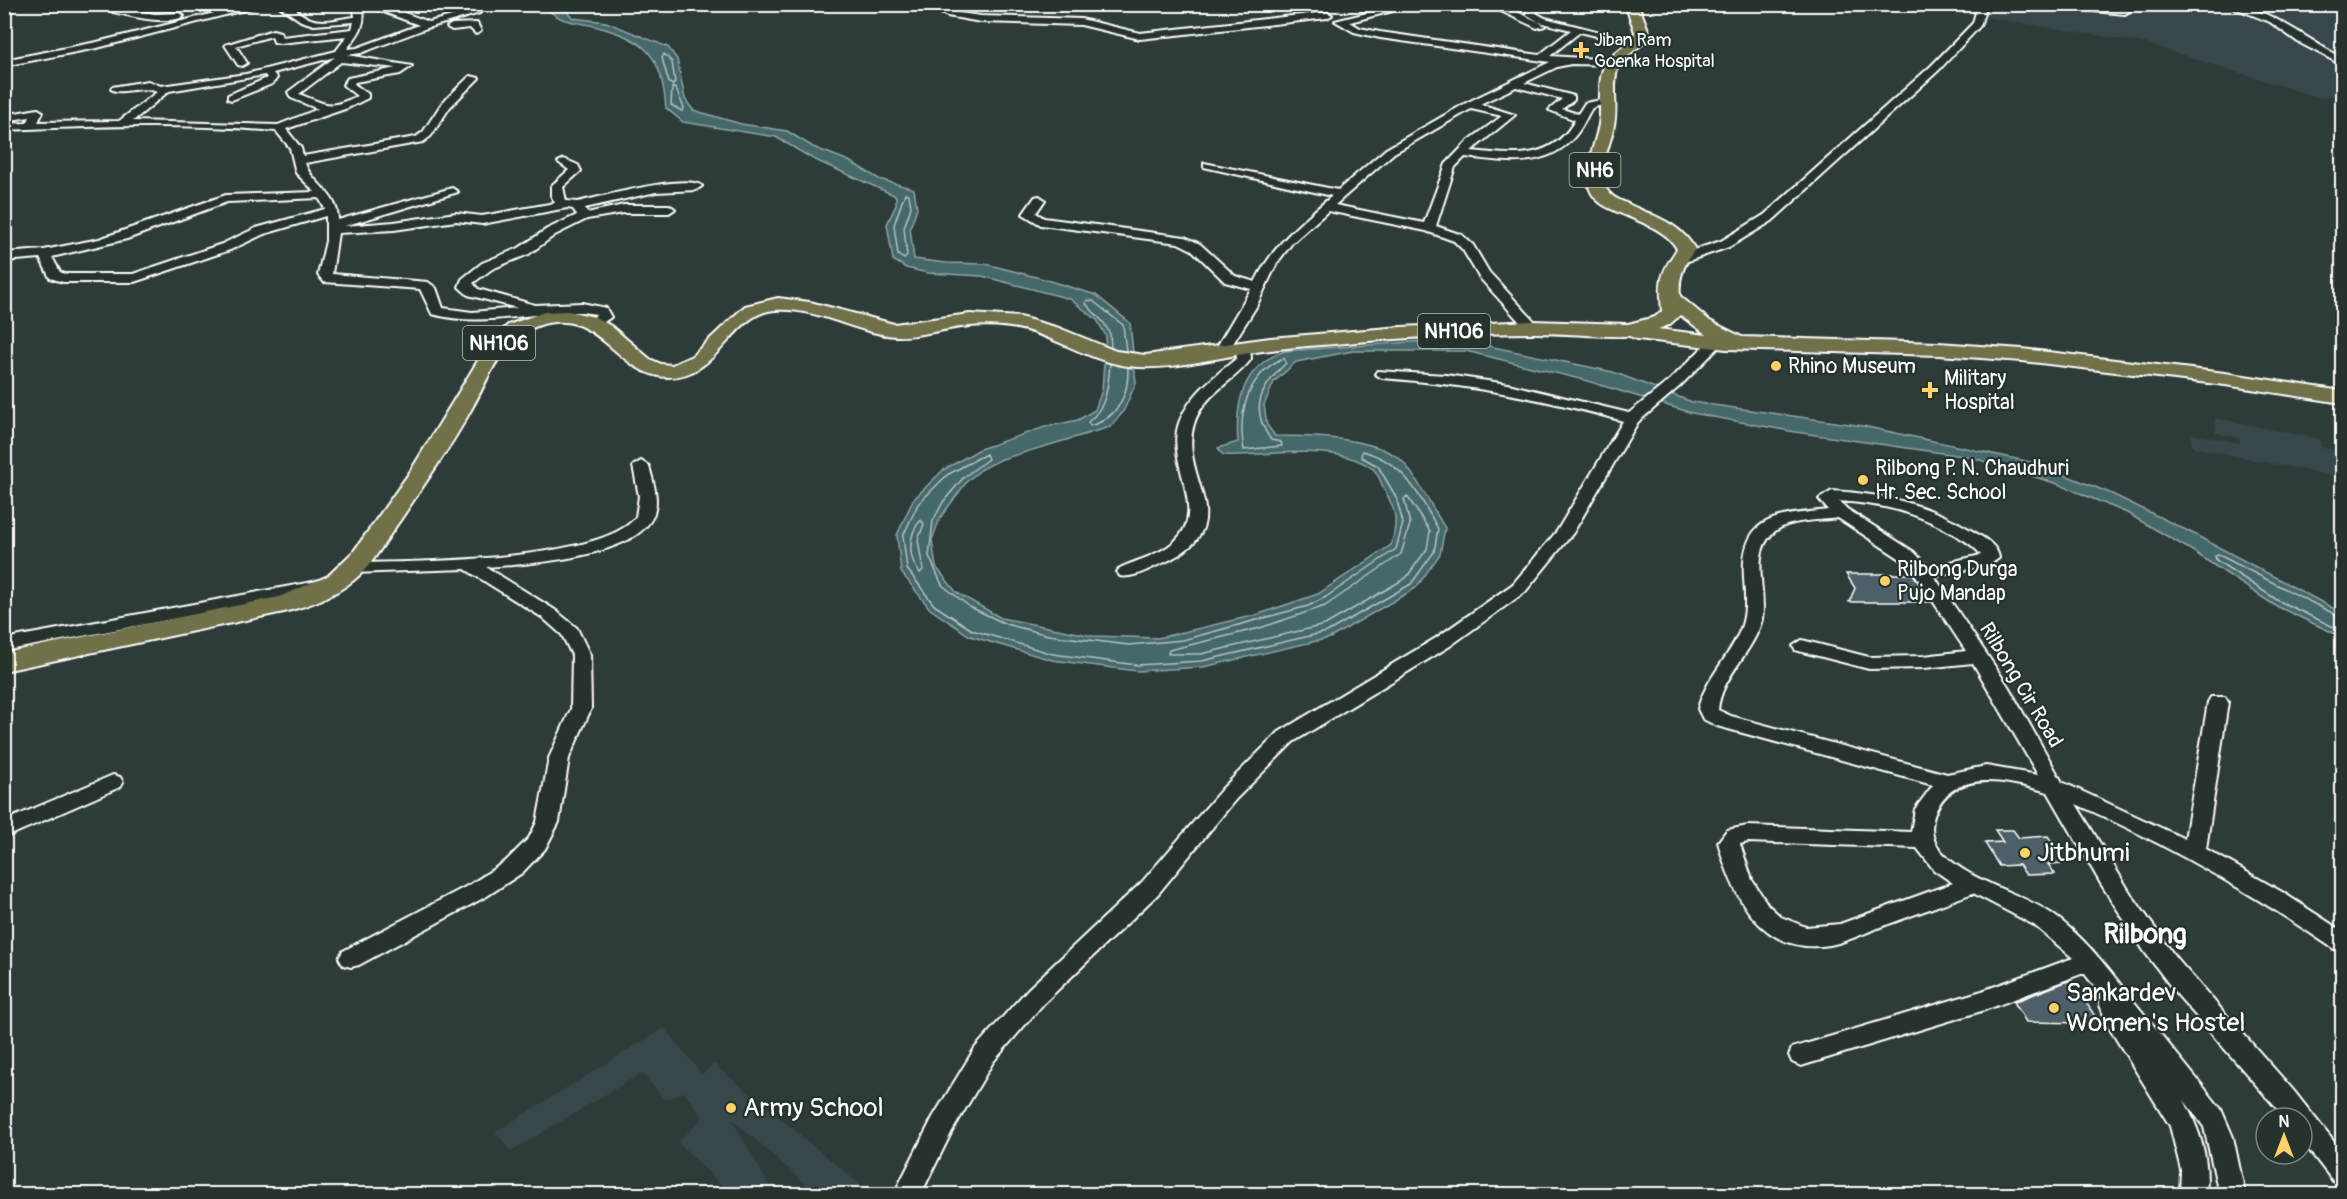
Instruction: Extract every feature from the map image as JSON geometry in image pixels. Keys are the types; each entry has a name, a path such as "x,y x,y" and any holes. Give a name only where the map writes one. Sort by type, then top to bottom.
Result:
{"highway":[{"path":"1613,63 1638,43 1642,32 1631,4"},
{"name":"NH6","path":"1613,63 1609,76 1604,135 1595,168 1598,190 1618,208 1657,224 1679,237 1686,249 1680,259"},
{"path":"1680,259 1672,270 1669,283 1670,297 1695,320 1738,343 1939,349 2022,355 2225,379 2343,397"},
{"name":"NH106","path":"1616,330 1651,326 1664,321 1672,312 1670,297"},
{"name":"NH106","path":"4,662 284,604 313,594 334,583 352,568 455,419 501,340 514,329 546,318 575,317 597,323 644,363 661,371 681,369 700,361 748,312 775,303 794,305 894,330 909,331 969,320 1005,321 1042,330 1099,355 1143,361 1169,360 1219,350 1317,340 1532,327 1616,330 1738,343"}],"street":[{"path":"116,10 174,17 222,4"},
{"path":"4,63 98,45 264,4"},
{"path":"280,4 292,8 310,22 360,19"},
{"path":"927,4 950,14 981,19 1081,22 1134,35 1162,34 1354,4"},
{"path":"1342,22 1416,4"},
{"path":"1535,4 1531,14 1575,32"},
{"path":"1680,259 1725,244 1768,218 1935,68 1977,24 1983,4"},
{"path":"2024,4 2125,11"},
{"path":"2228,4 2273,20 2301,40 2343,62"},
{"path":"324,111 319,104 295,96 293,92 343,54 360,19 358,6 374,5 429,25"},
{"path":"1301,6 1321,9 1357,30 1380,35 1543,57 1563,62 1613,63"},
{"path":"1496,6 1531,24 1638,43"},
{"path":"116,89 148,84 161,89 220,82 343,54 429,25 475,13"},
{"path":"1134,35 1165,27 1241,17"},
{"path":"414,30 474,25 477,26 476,31"},
{"path":"242,63 230,45 236,42 273,33 277,34 277,40 280,40 354,32"},
{"path":"1543,57 1575,32"},
{"path":"4,128 121,124 246,125 279,128 344,106 363,97 362,92 348,85 352,80 393,72 406,66 343,54"},
{"path":"1219,350 1271,262 1288,240 1390,151 1470,105 1563,62"},
{"path":"232,97 268,82 272,78 265,72"},
{"path":"300,160 419,140 427,134 446,105 474,78"},
{"path":"1514,83 1570,98 1554,110 1581,118"},
{"path":"121,124 164,93 161,89"},
{"path":"1463,153 1513,158 1545,156 1560,146 1589,105 1607,102"},
{"path":"1429,228 1450,166 1510,115 1470,105"},
{"path":"4,118 38,112 31,126"},
{"path":"279,128 300,160 302,173 318,185 332,211 333,228 324,275 329,279 423,285 429,288 437,311 452,316 535,309 591,308 604,314 597,323"},
{"path":"563,205 557,195 557,186 574,171 574,167 564,162"},
{"path":"1208,165 1340,194"},
{"path":"535,309 473,291 466,287 467,282 487,266 524,251 580,212 649,190 696,186"},
{"path":"333,228 452,192"},
{"path":"4,257 45,255 134,232 226,199 302,198 322,194"},
{"path":"1039,200 1029,214 1041,221 1181,240 1196,247 1230,279 1258,287"},
{"path":"333,228 394,226 456,217 478,220 563,205 580,212 669,209"},
{"path":"1325,207 1429,228 1464,242 1484,274 1532,327"},
{"path":"45,255 55,275 63,278 130,278 209,253 260,231 332,211"},
{"path":"907,1194 942,1125 984,1055 1036,996 1150,888 1229,794 1286,737 1443,642 1519,588 1564,533 1635,416 1675,383 1716,342"},
{"path":"1126,572 1179,547 1189,537 1198,518 1198,500 1183,458 1183,436 1186,422 1192,410 1207,393 1244,359 1243,347"},
{"path":"1382,374 1470,381 1635,416"},
{"path":"352,568 469,564 555,554 625,536 640,525 646,513 648,496 641,466"},
{"path":"1841,513 1828,503 1828,498 1866,498 1911,505 1936,515 1974,539 1990,554 1990,558 1983,561 1924,573"},
{"path":"1841,513 1775,522 1767,528 1751,556 1753,616 1749,631 1708,705 1710,714 1724,721 1949,782"},
{"name":"Rilbong Cir Road","path":"1841,513 1908,556 1924,573 1979,656 2129,910 2169,966 2271,1080 2291,1106"},
{"path":"351,958 478,890 514,867 537,843 548,822 559,758 581,709 581,655 570,632 549,614 469,564"},
{"path":"4,645 334,583"},
{"path":"1802,646 1869,663 1924,662 1979,656"},
{"path":"2194,854 2218,702"},
{"path":"2232,1194 2224,1160 2222,1138 2212,1117 2089,962 2060,932 1974,885 1938,862 1923,840 1921,820 1925,809 1949,782 1964,776 2000,775 2055,788 2144,827 2278,901 2343,943"},
{"path":"4,830 112,782"},
{"path":"1923,840 1748,834 1735,836 1729,842 1745,886 1757,908 1784,933 1803,938 1829,936 1974,885"},
{"path":"1801,1055 1985,1000 2089,962"},
{"path":"2112,991 2112,1005 2117,1019 2181,1119 2193,1154 2193,1194"},
{"name":"Rilbong Cir Road","path":"2314,1135 2343,1172"}],"shaded area":[{"path":"1970,5 2341,5 2342,94 2320,98 2144,43 1973,15"},
{"path":"2215,418 2320,439 2321,447 2334,450 2335,459 2342,460 2342,478 2192,447 2191,434 2240,443 2240,438 2216,433"},
{"name":"Army School","path":"664,1028 702,1074 714,1064 862,1186 854,1194 817,1194 731,1118 774,1194 730,1194 678,1142 703,1118 684,1092 665,1100 642,1073 511,1151 495,1132"}],"water":[{"path":"543,5 561,5 573,18 606,22 668,47 677,59 685,99 693,110 741,124 787,131 813,147 849,161 879,179 914,189 917,208 910,228 914,259 986,264 1040,278 1096,295 1130,323 1136,383 1123,412 1110,427 1002,459 982,469 968,480 940,518 932,540 936,567 957,593 1001,618 1093,636 1158,638 1256,615 1318,594 1391,545 1395,529 1392,504 1373,469 1358,460 1340,455 1301,452 1223,455 1218,448 1238,442 1238,413 1245,387 1251,375 1260,366 1271,357 1285,351 1438,340 1464,341 1613,372 1692,402 1863,426 2035,463 2110,493 2190,532 2342,613 2342,637 2274,605 2191,550 2127,513 2058,484 1970,457 1795,432 1692,413 1584,380 1466,351 1353,351 1296,362 1274,382 1264,405 1267,425 1275,436 1340,439 1374,446 1388,452 1406,465 1445,528 1440,554 1416,588 1330,638 1203,667 1137,671 1052,660 970,636 930,609 901,572 897,535 913,500 943,470 980,449 1045,427 1078,420 1095,410 1102,390 1106,336 1097,320 1070,299 982,276 928,273 906,268 893,260 887,224 896,205 896,196 813,159 776,137 683,122 666,108 664,90 656,63 641,45 615,32 562,19"}],"building":[{"name":"Rilbong Durga Pujo Mandap","path":"1846,574 1913,574 1931,602 1849,602 1855,588"},
{"name":"Jitbhumi","path":"1995,830 2013,830 2019,838 2048,836 2066,863 2048,864 2055,874 2026,875 2019,865 1999,866 1985,843 2003,842"},
{"name":"Sankardev Women's Hostel","path":"2071,980 2097,1019 2086,1023 2026,1022 2014,1002"}],"place":[{"name":"Jiban Ram Goenka Hospital","path":"1581,50"},
{"name":"Rhino Museum","path":"1776,366"},
{"name":"Military Hospital","path":"1930,390"},
{"name":"Rilbong P. N. Chaudhuri Hr. Sec. School","path":"1863,480"},
{"name":"Rilbong Durga Pujo Mandap","path":"1885,581"},
{"name":"Jitbhumi","path":"2025,853"},
{"name":"Sankardev Women's Hostel","path":"2054,1008"},
{"name":"Army School","path":"731,1108"}],"district":[{"name":"Rilbong","path":"2145,934"}]}
